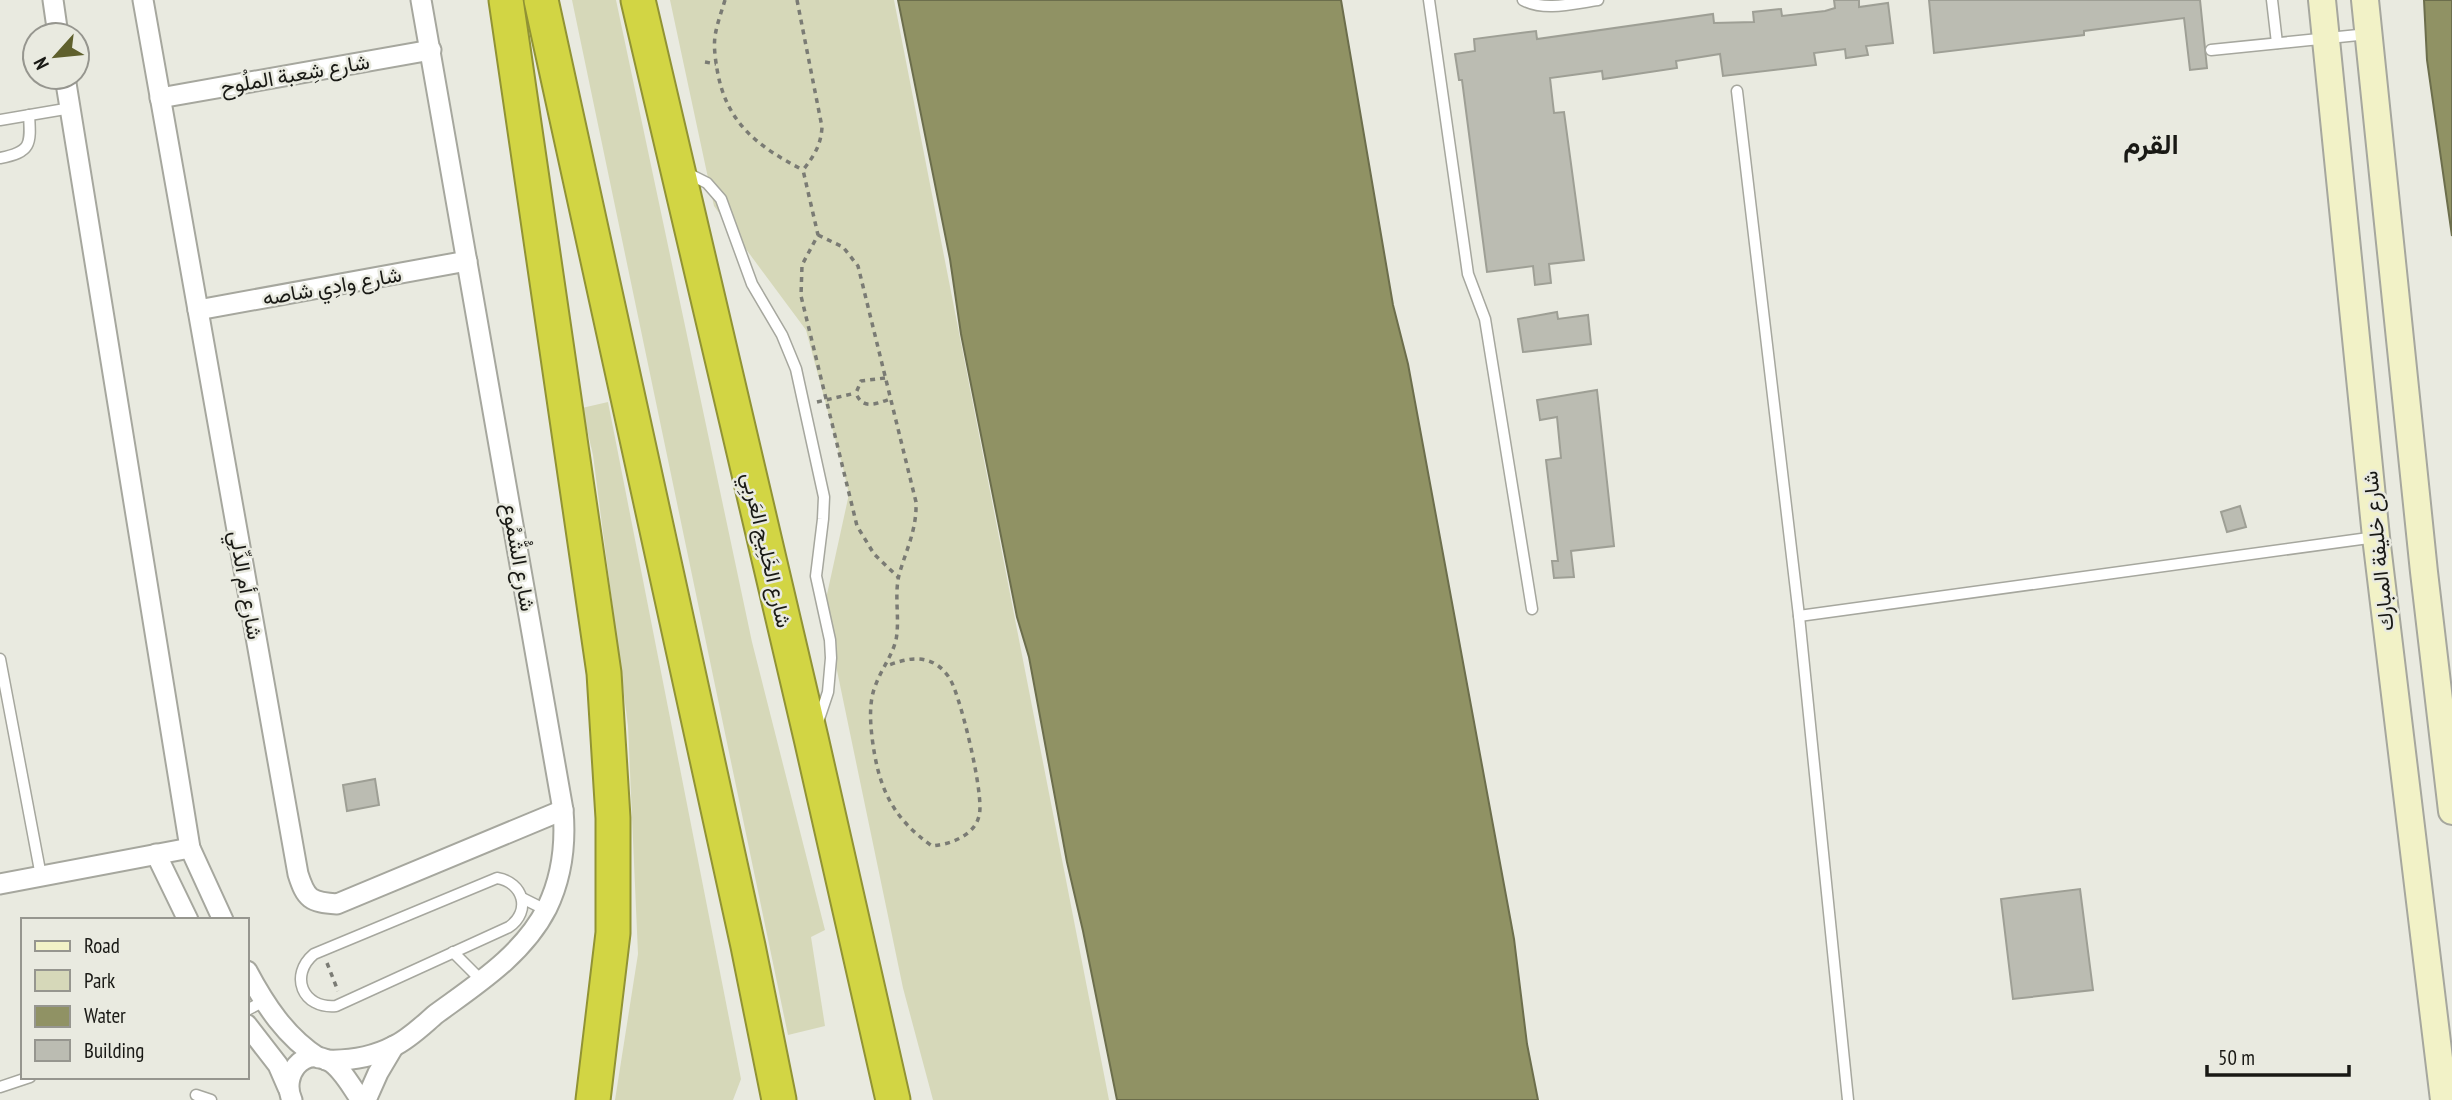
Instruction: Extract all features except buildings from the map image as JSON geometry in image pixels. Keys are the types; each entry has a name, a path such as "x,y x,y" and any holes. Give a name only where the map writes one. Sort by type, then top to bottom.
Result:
{"highway":[{"path":"506,0 604,673 613,818 613,933 594,1095"},
{"path":"541,0 748,946 779,1100"},
{"name":"شارع الخَلِيج العَربِي","path":"638,0 893,1100"}],"street":[{"path":"53,0 56,21"},
{"name":"شارع أم الدِّلِي","path":"143,0 298,874 304,892 316,903 337,904 563,810"},
{"name":"شارع الشُّمُوع","path":"323,1059 359,1058 394,1046 518,949 546,910 560,871 564,841 563,810 421,0"},
{"name":"شارع خليفة المبارك","path":"2322,0 2376,537 2444,1100"},
{"name":"شارع خليفة المبارك","path":"2365,0 2424,572 2452,811"},
{"name":"شارع شِعبة الملُوح","path":"160,98 431,50"},
{"path":"68,91 190,848 222,918"},
{"name":"شارع وادِي شاصه","path":"198,310 467,261"},
{"path":"2380,573 2396,561 2407,560 2415,563 2424,572"},
{"path":"0,884 190,848"},
{"path":"156,854 187,918"},
{"path":"248,975 255,1005 291,1037 337,1068 364,1100"},
{"path":"248,1027 278,1065 290,1094"},
{"name":"شارع الشُّمُوع","path":"364,1100 394,1046"},
{"path":"290,1094 294,1068 305,1059 323,1059"}],"lane":[{"path":"1429,0 1468,274 1485,319 1532,609"},
{"path":"1523,0 1546,6 1598,0"},
{"path":"2272,0 2277,43"},
{"path":"2211,50 2369,34"},
{"path":"1737,91 1799,616 1848,1100"},
{"path":"0,120 71,108"},
{"path":"0,158 18,155 26,149 31,139 29,115"},
{"path":"678,171 698,177 707,183 727,208 748,276 792,357 804,404 824,497 824,519 816,576 830,640 831,657 824,709 811,738"},
{"path":"1799,616 2376,537"},
{"path":"0,659 41,876"},
{"path":"497,878 516,886 522,898 522,911 515,923 335,1006 320,1005 303,989 303,965 321,950 497,878"},
{"path":"522,898 546,910"},
{"path":"453,952 481,980"},
{"path":"0,1087 24,1079"},
{"path":"196,1095 211,1100"}],"path":[{"path":"725,0 715,33 719,83 727,105 740,126 758,143 803,170 818,235 802,264 801,296 857,526 874,554 899,578"},
{"path":"797,0 822,127 822,138 817,151 803,170"},
{"path":"705,62 716,64"},
{"path":"818,235 843,247 858,266 916,502 913,537 899,578 897,635 886,666 876,683 870,719 879,777 894,809 918,835 932,846 950,843 967,834 979,818 981,795 953,683 938,666 918,658 905,659 886,666"},
{"path":"885,379 861,381 856,393 860,401 868,405 890,399"},
{"path":"804,404 856,393"},
{"path":"321,950 343,1003"}],"green space":[{"path":"572,0 616,0 752,642 825,930 811,937 825,1026 788,1035"},
{"path":"670,0 894,0 1109,1100 933,1100 903,988 824,608 849,494 843,468 806,330 714,206"},
{"path":"608,402 741,1079 733,1100 615,1100 638,954 628,726 593,455 582,408"}],"water":[{"path":"898,0 1341,0 1393,305 1408,364 1514,939 1527,1044 1538,1100 1117,1100 1067,862 1029,657 1017,617"},
{"path":"2424,0 2452,0 2452,236 2427,60"}],"district":[{"name":"القرم","path":"2151,143"}]}
